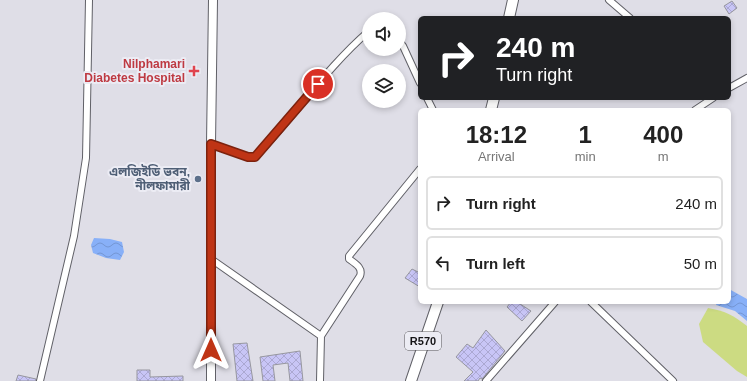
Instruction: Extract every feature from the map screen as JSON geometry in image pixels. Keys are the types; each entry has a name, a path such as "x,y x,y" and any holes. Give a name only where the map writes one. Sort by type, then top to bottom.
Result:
{"main road":[{"path":"509,16 513,0"},
{"name":"R570","path":"411,381 437,304"}],"street":[{"path":"40,381 74,236 86,158 89,0"},
{"path":"211,381 211,144 213,0"},
{"path":"609,0 628,16"},
{"path":"211,144 248,157 255,157 350,47 362,37"},
{"path":"406,53 418,79"},
{"path":"731,87 747,78"},
{"path":"698,108 710,100"},
{"path":"320,381 321,336 360,276 361,269 349,259 349,256 418,171"},
{"path":"211,259 321,336"},
{"path":"486,381 554,304"},
{"path":"593,304 674,381"}],"green space":[{"path":"708,308 729,314 747,326 747,377 737,371 703,342 699,324"}],"water":[{"path":"94,238 110,239 122,242 124,252 120,260 106,258 93,253 91,245"},
{"path":"731,290 747,299 747,321 735,311 716,305 731,304"}],"building":[{"path":"732,1 737,8 729,14 724,6"},
{"path":"412,269 418,272 418,286 405,278"},
{"path":"509,304 520,304 531,311 522,321 507,307"},
{"path":"486,330 505,351 482,379 480,378 478,381 464,381 473,372 456,357 467,344 473,348"},
{"path":"247,343 253,381 237,381 233,344"},
{"path":"300,351 303,381 290,381 288,363 273,365 275,381 263,381 260,357"},
{"path":"137,370 150,370 150,377 183,376 183,381 137,381"},
{"path":"18,375 36,379 36,381 16,381"}],"place":[{"name":"Nilphamari Diabetes Hospital","path":"194,71"},
{"name":"এলজিইডি ভবন, নীলফামারী","path":"198,179"}],"route":[{"path":"211,350 211,144 248,157 255,157 318,84"}]}
